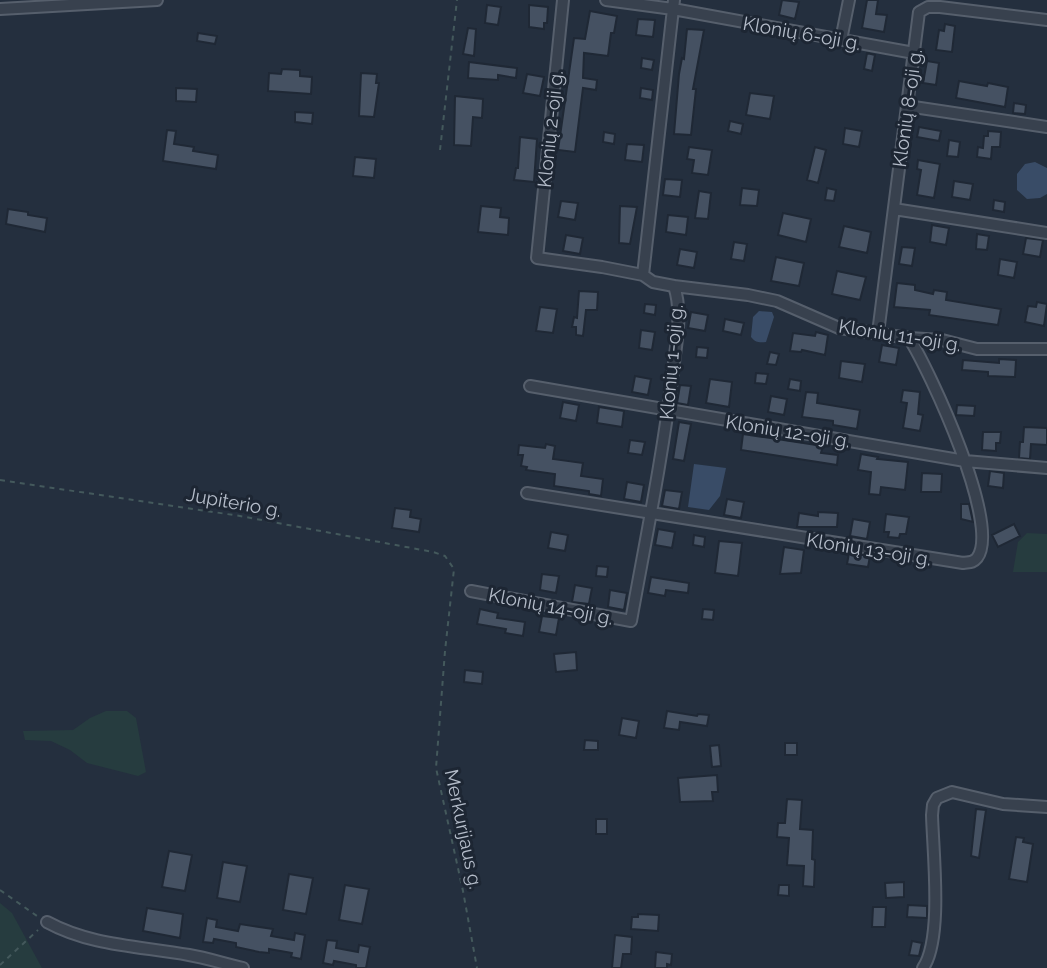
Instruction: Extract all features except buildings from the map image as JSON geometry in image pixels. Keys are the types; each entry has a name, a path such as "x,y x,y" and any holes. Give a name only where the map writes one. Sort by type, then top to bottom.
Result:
{"street":[{"path":"0,9 157,0"},
{"name":"Klonių 2-oji g.","path":"564,0 537,258 643,275"},
{"name":"Klonių 6-oji g.","path":"606,0 674,5 914,53"},
{"path":"841,40 849,0"},
{"path":"643,275 674,5"},
{"name":"Klonių 8-oji g.","path":"878,333 919,12 928,7 1047,20"},
{"path":"907,106 1047,127"},
{"path":"894,208 1047,233"},
{"name":"Klonių 1-oji g.","path":"631,621 668,411 679,304 674,286 653,282 643,275"},
{"name":"Klonių 11-oji g.","path":"674,286 758,297 777,302 839,328 942,340 977,349 1047,349"},
{"name":"Klonių 13-oji g.","path":"527,493 650,515 963,563 973,562 979,556 984,534 982,518 965,461 921,357 909,338"},
{"name":"Klonių 12-oji g.","path":"530,386 965,461 1047,468"},
{"name":"Klonių 14-oji g.","path":"471,591 631,621"},
{"path":"923,968 930,958 935,932 932,816 937,798 952,792 1003,804 1047,807"},
{"path":"47,922 68,934 101,942 190,955 243,968"}],"path":[{"path":"440,150 457,0"},
{"name":"Jupiterio g.","path":"0,480 240,516 433,552 445,555 454,569"},
{"name":"Merkurijaus g.","path":"454,569 436,768 477,968"},
{"path":"0,890 47,922 0,965"}],"green space":[{"path":"1027,533 1047,534 1047,572 1013,572 1018,542"},
{"path":"106,711 127,711 136,718 146,772 138,776 87,763 70,750 51,741 25,740 23,731 73,730"},
{"path":"0,903 12,913 42,968 0,968"}],"water":[{"path":"1035,162 1047,168 1047,194 1040,198 1027,199 1017,190 1017,174 1025,164"},
{"path":"759,311 772,312 774,317 766,342 757,342 751,337 753,317"},
{"path":"694,464 726,468 720,496 709,510 688,507"}]}
